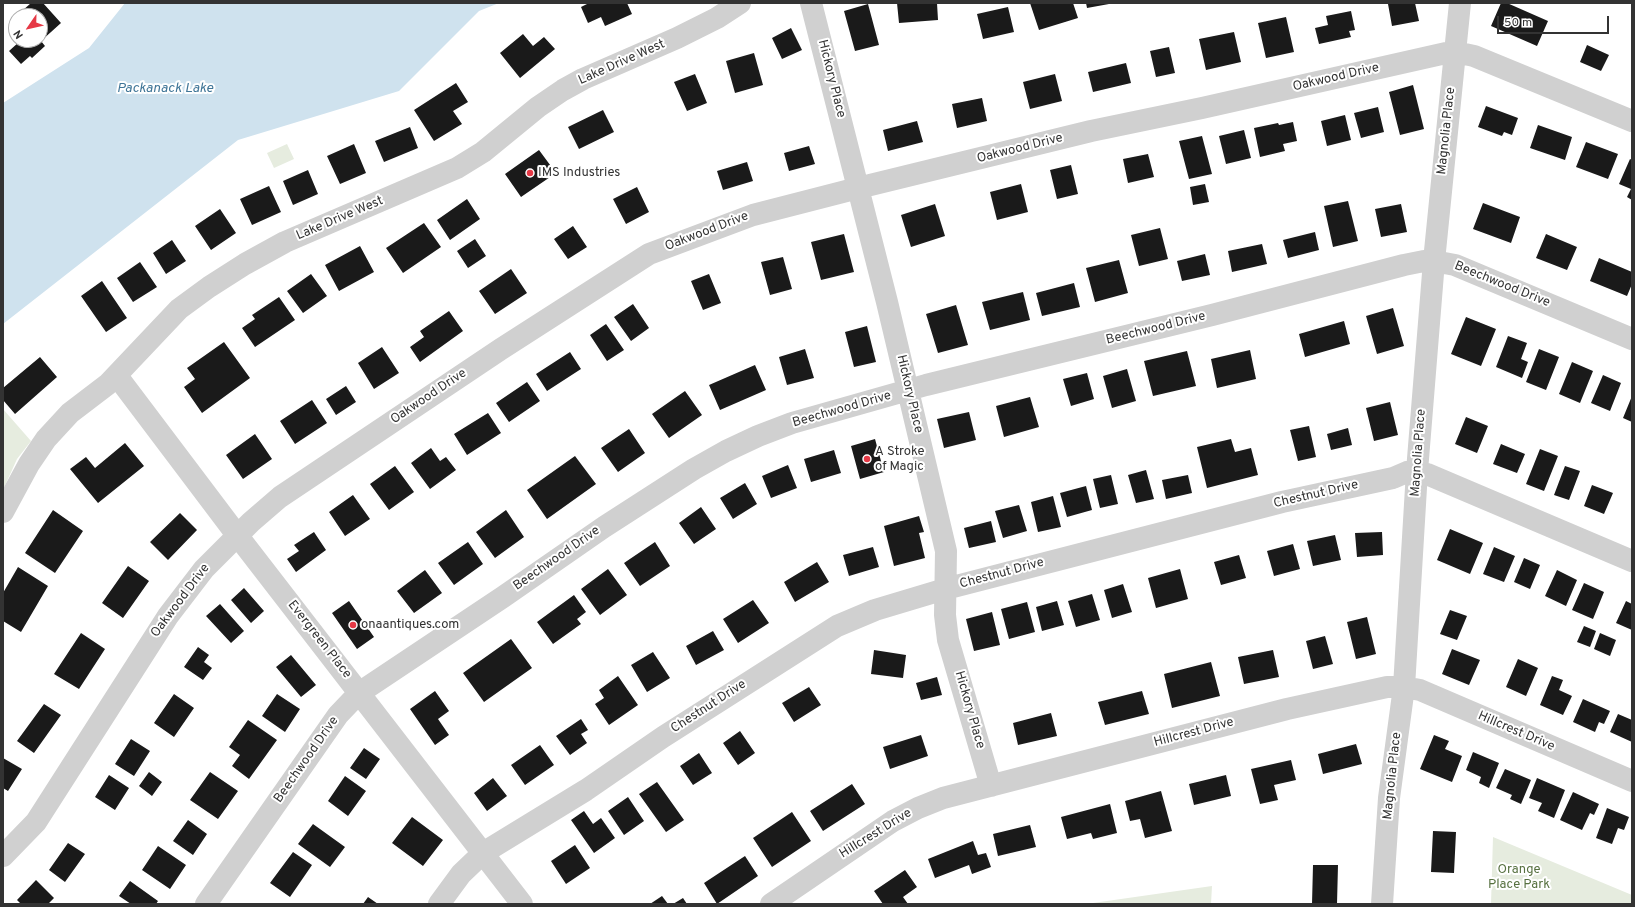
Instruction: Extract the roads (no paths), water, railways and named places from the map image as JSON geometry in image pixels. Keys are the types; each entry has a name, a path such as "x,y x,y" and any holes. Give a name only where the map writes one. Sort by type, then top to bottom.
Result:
{"street":[{"name":"Lake Drive West","path":"3,512 29,464 46,439 70,413 117,376 179,309 209,287 245,264 285,242 457,168 483,152 538,107 563,90 583,79 677,38 717,18 740,3"},
{"name":"Hickory Place","path":"811,3 887,302 946,551 945,615 948,640 991,786"},
{"name":"Magnolia Place","path":"1382,904 1389,798 1404,687 1417,471 1434,261 1460,3"},
{"name":"Oakwood Drive","path":"3,856 36,822 168,616 204,569 237,535 280,497 501,349 649,254 753,215 858,188 1091,131 1202,108 1446,53 1474,56 1632,121"},
{"name":"Beechwood Drive","path":"206,904 338,715 359,693 604,527 694,469 726,451 758,436 792,423 908,391 1212,315 1404,264 1424,261 1434,261 1455,265 1632,339"},
{"name":"Evergreen Place","path":"117,376 237,535 522,904"},
{"path":"1417,471 1632,560"},
{"name":"Chestnut Drive","path":"439,904 460,874 483,853 586,790 663,737 837,626 875,610 946,589 1282,502 1393,478 1407,472 1417,471"},
{"name":"Hillcrest Drive","path":"772,904 893,821 918,808 943,798 1287,709 1387,687 1404,687 1420,690 1632,782"}],"water":[{"name":"Packanack Lake","path":"125,3 499,3 479,11 399,91 238,140 3,324 3,103 89,48"}],"place":[{"name":"IMS Industries","path":"530,173"},
{"name":"A Stroke of Magic","path":"867,459"},
{"name":"onaantiques.com","path":"353,625"}],"park label":[{"name":"Orange Place Park","path":"1519,878"}]}
